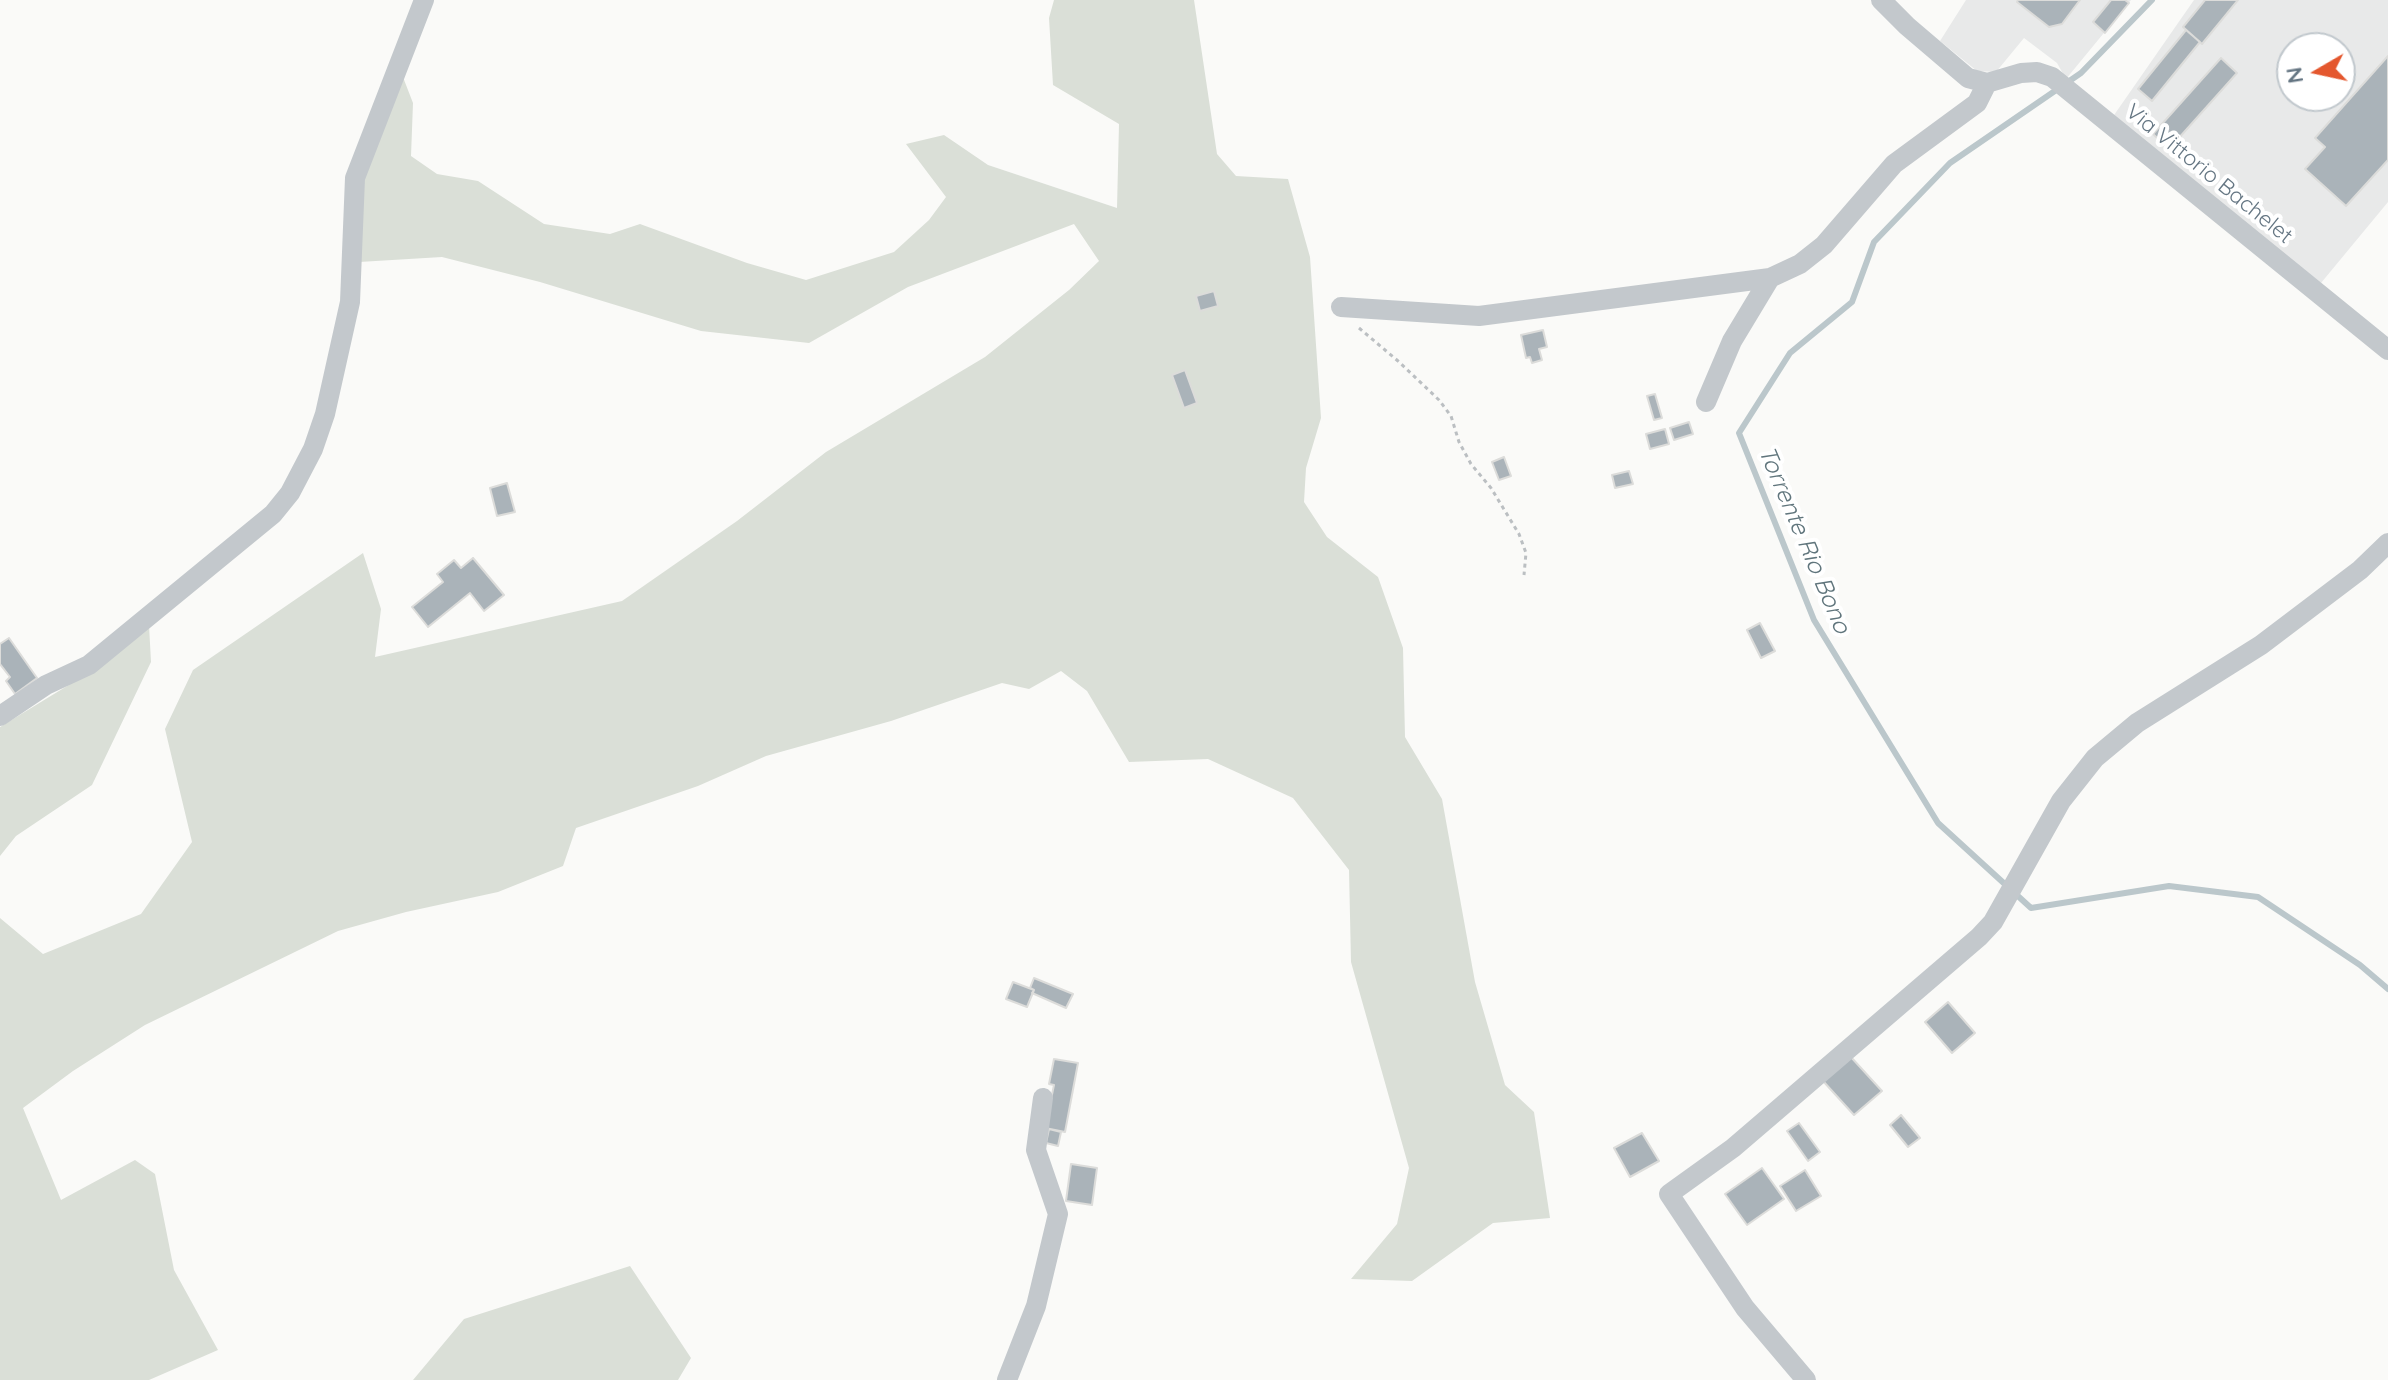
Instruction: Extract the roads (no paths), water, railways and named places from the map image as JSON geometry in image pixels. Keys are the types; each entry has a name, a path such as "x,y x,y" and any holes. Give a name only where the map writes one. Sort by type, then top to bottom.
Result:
{"street":[{"path":"0,716 46,685 89,665 273,514 290,493 313,449 325,414 350,302 355,178 424,0"},
{"path":"1341,307 1479,316 1770,278 1800,264 1824,245 1894,164 1977,103 1987,83 1968,78 1946,62 1881,0"},
{"name":"Via Vittorio Bachelet","path":"1987,83 2021,73 2037,72 2052,77 2388,350"},
{"path":"1706,402 1732,341 1770,278"},
{"path":"1806,1380 1745,1308 1669,1194 1733,1148 1979,937 1993,922 2061,801 2095,758 2137,723 2261,645 2360,570 2388,543"},
{"path":"1007,1380 1036,1306 1058,1214 1036,1150 1043,1098"}],"waterway":[{"name":"Torrente Rio Bono","path":"2152,0 2081,73 1950,163 1874,242 1852,302 1790,353 1739,433 1814,620 1938,823 2031,908 2169,886 2258,897 2360,965 2388,989"}]}
